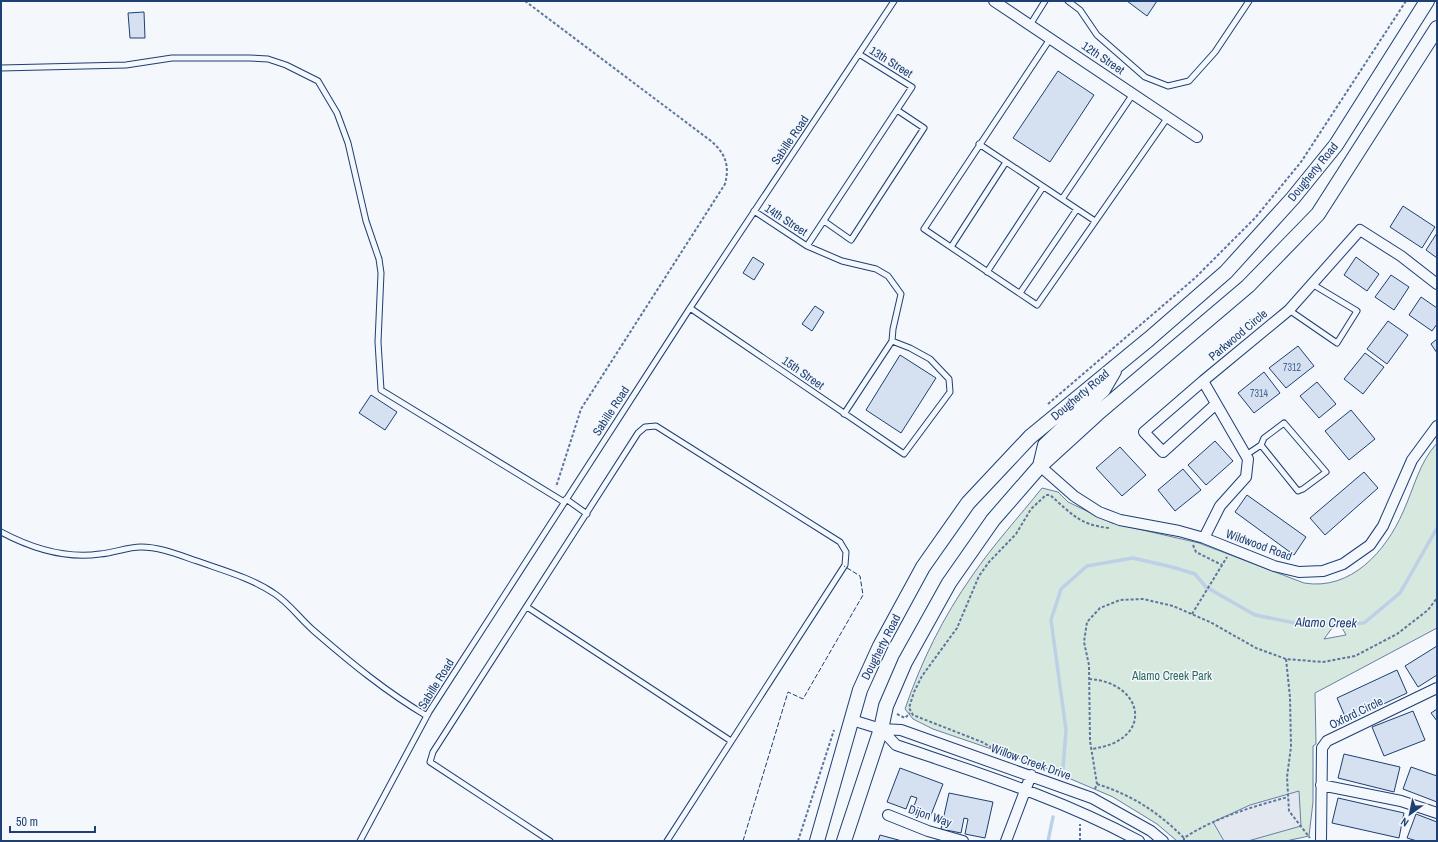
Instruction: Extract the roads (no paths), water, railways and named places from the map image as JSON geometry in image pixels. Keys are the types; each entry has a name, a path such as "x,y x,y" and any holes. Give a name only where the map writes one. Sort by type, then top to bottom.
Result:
{"main road":[{"name":"Dougherty Road","path":"817,841 860,690 880,646 923,567 968,503 1030,437 1226,272 1292,198 1336,145 1427,1"},
{"name":"Dougherty Road","path":"844,841 881,729 886,706 906,662 949,584 993,520 1040,466 1097,414 1248,286 1318,214 1437,28"},
{"path":"1040,466 1045,445 1103,390 1120,362"}],"street":[{"name":"12th Street","path":"994,1 1197,137"},
{"name":"Parkwood Circle","path":"1216,404 1163,452 1144,432 1289,310 1360,230 1401,256 1437,284"},
{"path":"1203,381 1248,459 1246,477 1220,506 1204,538"},
{"name":"Wildwood Road","path":"1040,466 1074,496 1099,512 1120,520 1173,529 1204,538 1274,566 1299,572 1323,571 1353,558 1370,545 1383,526 1412,460 1437,426"},
{"name":"Oxford Circle","path":"1321,841 1322,748 1328,741 1437,688"},
{"name":"Willow Creek Drive","path":"852,720 881,729 901,730 1031,775 1092,798 1151,831 1163,841"},
{"name":"Willow Creek Drive","path":"881,729 896,744 1025,790 1084,813 1139,841"},
{"path":"1006,841 1031,775"},
{"path":"1321,785 1401,801 1437,813"},
{"name":"Dijon Way","path":"888,815 928,831 963,841"},
{"path":"925,841 928,831"}],"lane":[{"name":"Sabille Road","path":"360,841 427,716 690,308 894,1"},
{"path":"1030,25 1045,1"},
{"path":"1068,1 1080,10 1097,35 1145,77 1168,86 1189,81 1215,52 1249,1"},
{"path":"1050,39 924,229 1037,305 1168,117"},
{"name":"13th Street","path":"860,54 912,87 897,110"},
{"path":"1,68 126,64 172,58 249,58 268,59 286,65 318,81 337,113 348,143 366,221 379,259 378,342 382,390 553,496 587,514"},
{"path":"1062,199 1133,94"},
{"path":"808,246 824,221 897,110 924,128 851,240 824,221"},
{"path":"979,144 1095,221"},
{"path":"951,247 1006,162"},
{"path":"988,272 1043,187"},
{"path":"1020,293 1076,209"},
{"name":"14th Street","path":"754,211 808,246 842,261 876,269 888,276 901,294 893,329 892,341"},
{"path":"1289,310 1337,343 1357,311 1312,284"},
{"name":"15th Street","path":"690,308 904,454 950,392 949,380 930,359 910,348 892,341"},
{"path":"844,414 892,341"},
{"path":"1246,455 1261,445 1264,438 1284,423 1326,472 1298,491 1261,445"},
{"path":"550,841 430,762 433,752 638,433 645,427 656,426 840,542 846,552 844,565 666,841"},
{"path":"1,532 32,546 69,554 97,555 134,547 157,549 201,562 252,582 274,593 286,602 311,628 367,675 399,699 427,716"},
{"path":"527,606 731,741"}],"waterway":[{"name":"Alamo Creek","path":"1063,768 1066,730 1051,620 1061,589 1087,566 1133,558 1195,574 1206,587 1255,615 1300,624 1364,623 1400,593 1437,528"},
{"name":"Alamo Creek","path":"1048,841 1053,817"}],"park label":[{"name":"Alamo Creek Park","path":"1172,676"}]}
